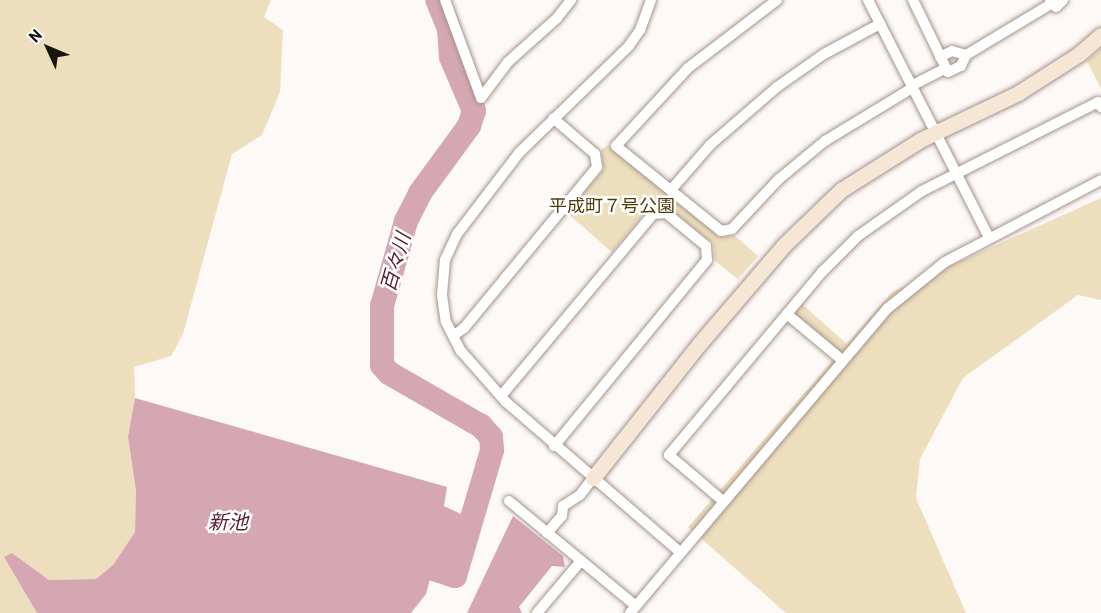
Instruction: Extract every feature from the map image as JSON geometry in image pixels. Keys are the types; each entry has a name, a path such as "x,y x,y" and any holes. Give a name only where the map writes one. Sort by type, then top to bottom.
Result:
{"street":[{"path":"445,0 481,98 508,62 557,18 570,0"},
{"path":"777,0 688,68 616,146 720,231 732,229 806,155 855,121 946,68"},
{"path":"868,0 989,237"},
{"path":"913,0 948,72 961,66 966,55 1051,2 1058,7 1063,0"},
{"path":"653,2 629,46 519,153 449,250 442,295 453,336 501,396 554,446 680,552"},
{"path":"671,190 710,145 777,87 824,54 880,24"},
{"path":"547,533 562,516 563,506 580,495 700,343 814,214 866,172 934,133 1018,93 1079,54 1101,35"},
{"path":"940,57 952,51 966,55"},
{"path":"723,501 669,455 787,314 858,236 922,191 955,173 1098,102 1101,107"},
{"path":"453,336 597,168 595,154 553,118"},
{"path":"509,501 581,561 633,610 842,360 902,295 945,262 1101,180"},
{"path":"501,396 653,214 666,213 706,246 707,260 554,446"},
{"path":"787,314 842,360"},
{"path":"537,613 581,561"}],"green space":[{"path":"0,0 271,0 264,17 283,30 280,92 262,135 232,154 183,334 171,356 134,367 135,398 128,437 136,491 135,532 113,565 96,579 48,580 12,553 4,557 37,613 0,613"},
{"path":"1101,49 1101,89 1087,61"},
{"name":"平成町７号公園","path":"608,145 719,237 735,236 758,256 738,279 715,261 713,243 666,206 649,208 612,252 567,213 604,169 601,150"},
{"path":"1101,198 1101,300 1078,295 963,378 920,459 916,498 966,613 786,613 688,527 840,352 793,314 802,304 847,344 892,292"}],"water":[{"name":"新池","path":"135,398 447,487 444,506 461,514 447,580 431,576 426,594 411,613 37,613 4,557 12,553 49,580 96,579 113,565 135,532 136,491 128,437"},
{"path":"513,516 563,556 565,567 552,566 519,607 522,613 467,613"}],"waterway":[{"name":"百々川","path":"418,564 455,576 492,450 491,437 481,426 389,373 382,365 382,306 406,221 420,193 469,126 474,111 451,57 449,29 437,0"}]}
